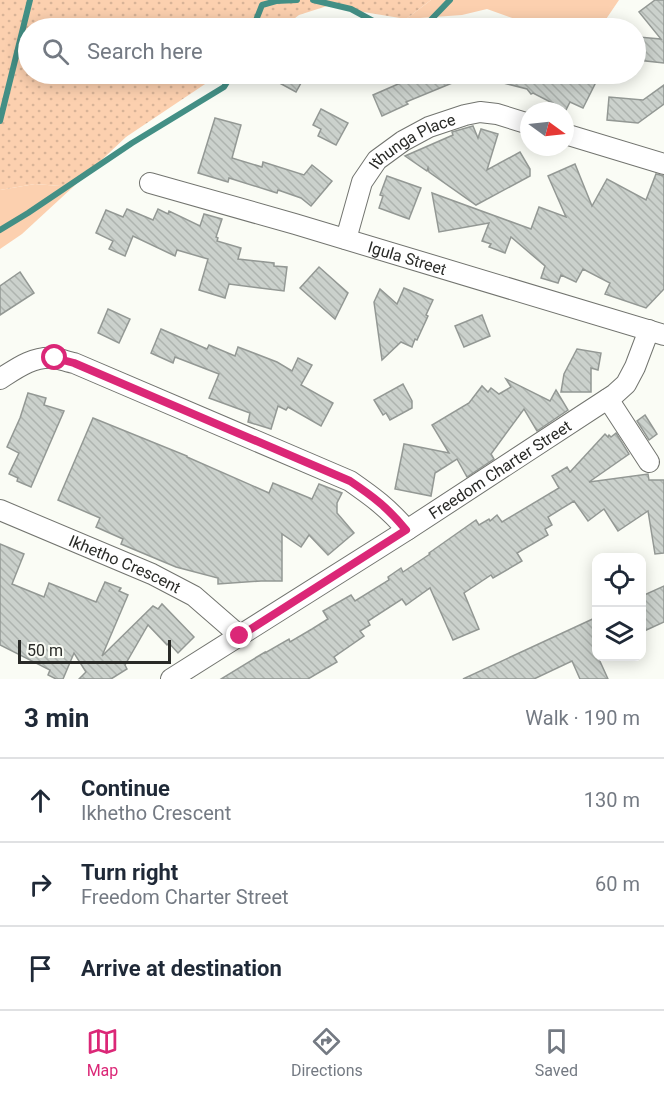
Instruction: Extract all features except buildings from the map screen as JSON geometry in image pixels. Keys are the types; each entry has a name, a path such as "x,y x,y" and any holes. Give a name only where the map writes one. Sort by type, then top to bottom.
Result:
{"street":[{"name":"Ithunga Place","path":"346,239 362,182 377,160 403,141 429,127 480,112 497,114 520,121"},
{"path":"574,137 664,164"},
{"name":"Igula Street","path":"150,183 656,332"},
{"name":"Freedom Charter Street","path":"171,679 615,394 626,384 656,332"},
{"path":"0,379 26,363 41,358 55,358 74,363 350,481 376,498 406,530"},
{"path":"608,399 649,462"},
{"name":"Ikhetho Crescent","path":"0,510 152,574 194,596 240,636"}],"shaded area":[{"path":"0,0 431,0 407,18 327,6 295,18 18,18 18,84 205,84 126,137 73,187 35,184 0,190"},
{"path":"431,0 619,0 607,18 512,18 487,9 462,15 407,18"},
{"path":"35,184 73,187 22,234 0,249 0,190"}],"waterway":[{"path":"26,18 30,0"},
{"path":"257,18 262,5 276,1 297,0"},
{"path":"313,0 351,9 368,18"},
{"path":"433,18 450,0"},
{"path":"0,121 18,48"},
{"path":"0,230 226,84"}],"route":[{"path":"55,358 74,363 350,481 376,498 406,530 240,636"}]}
